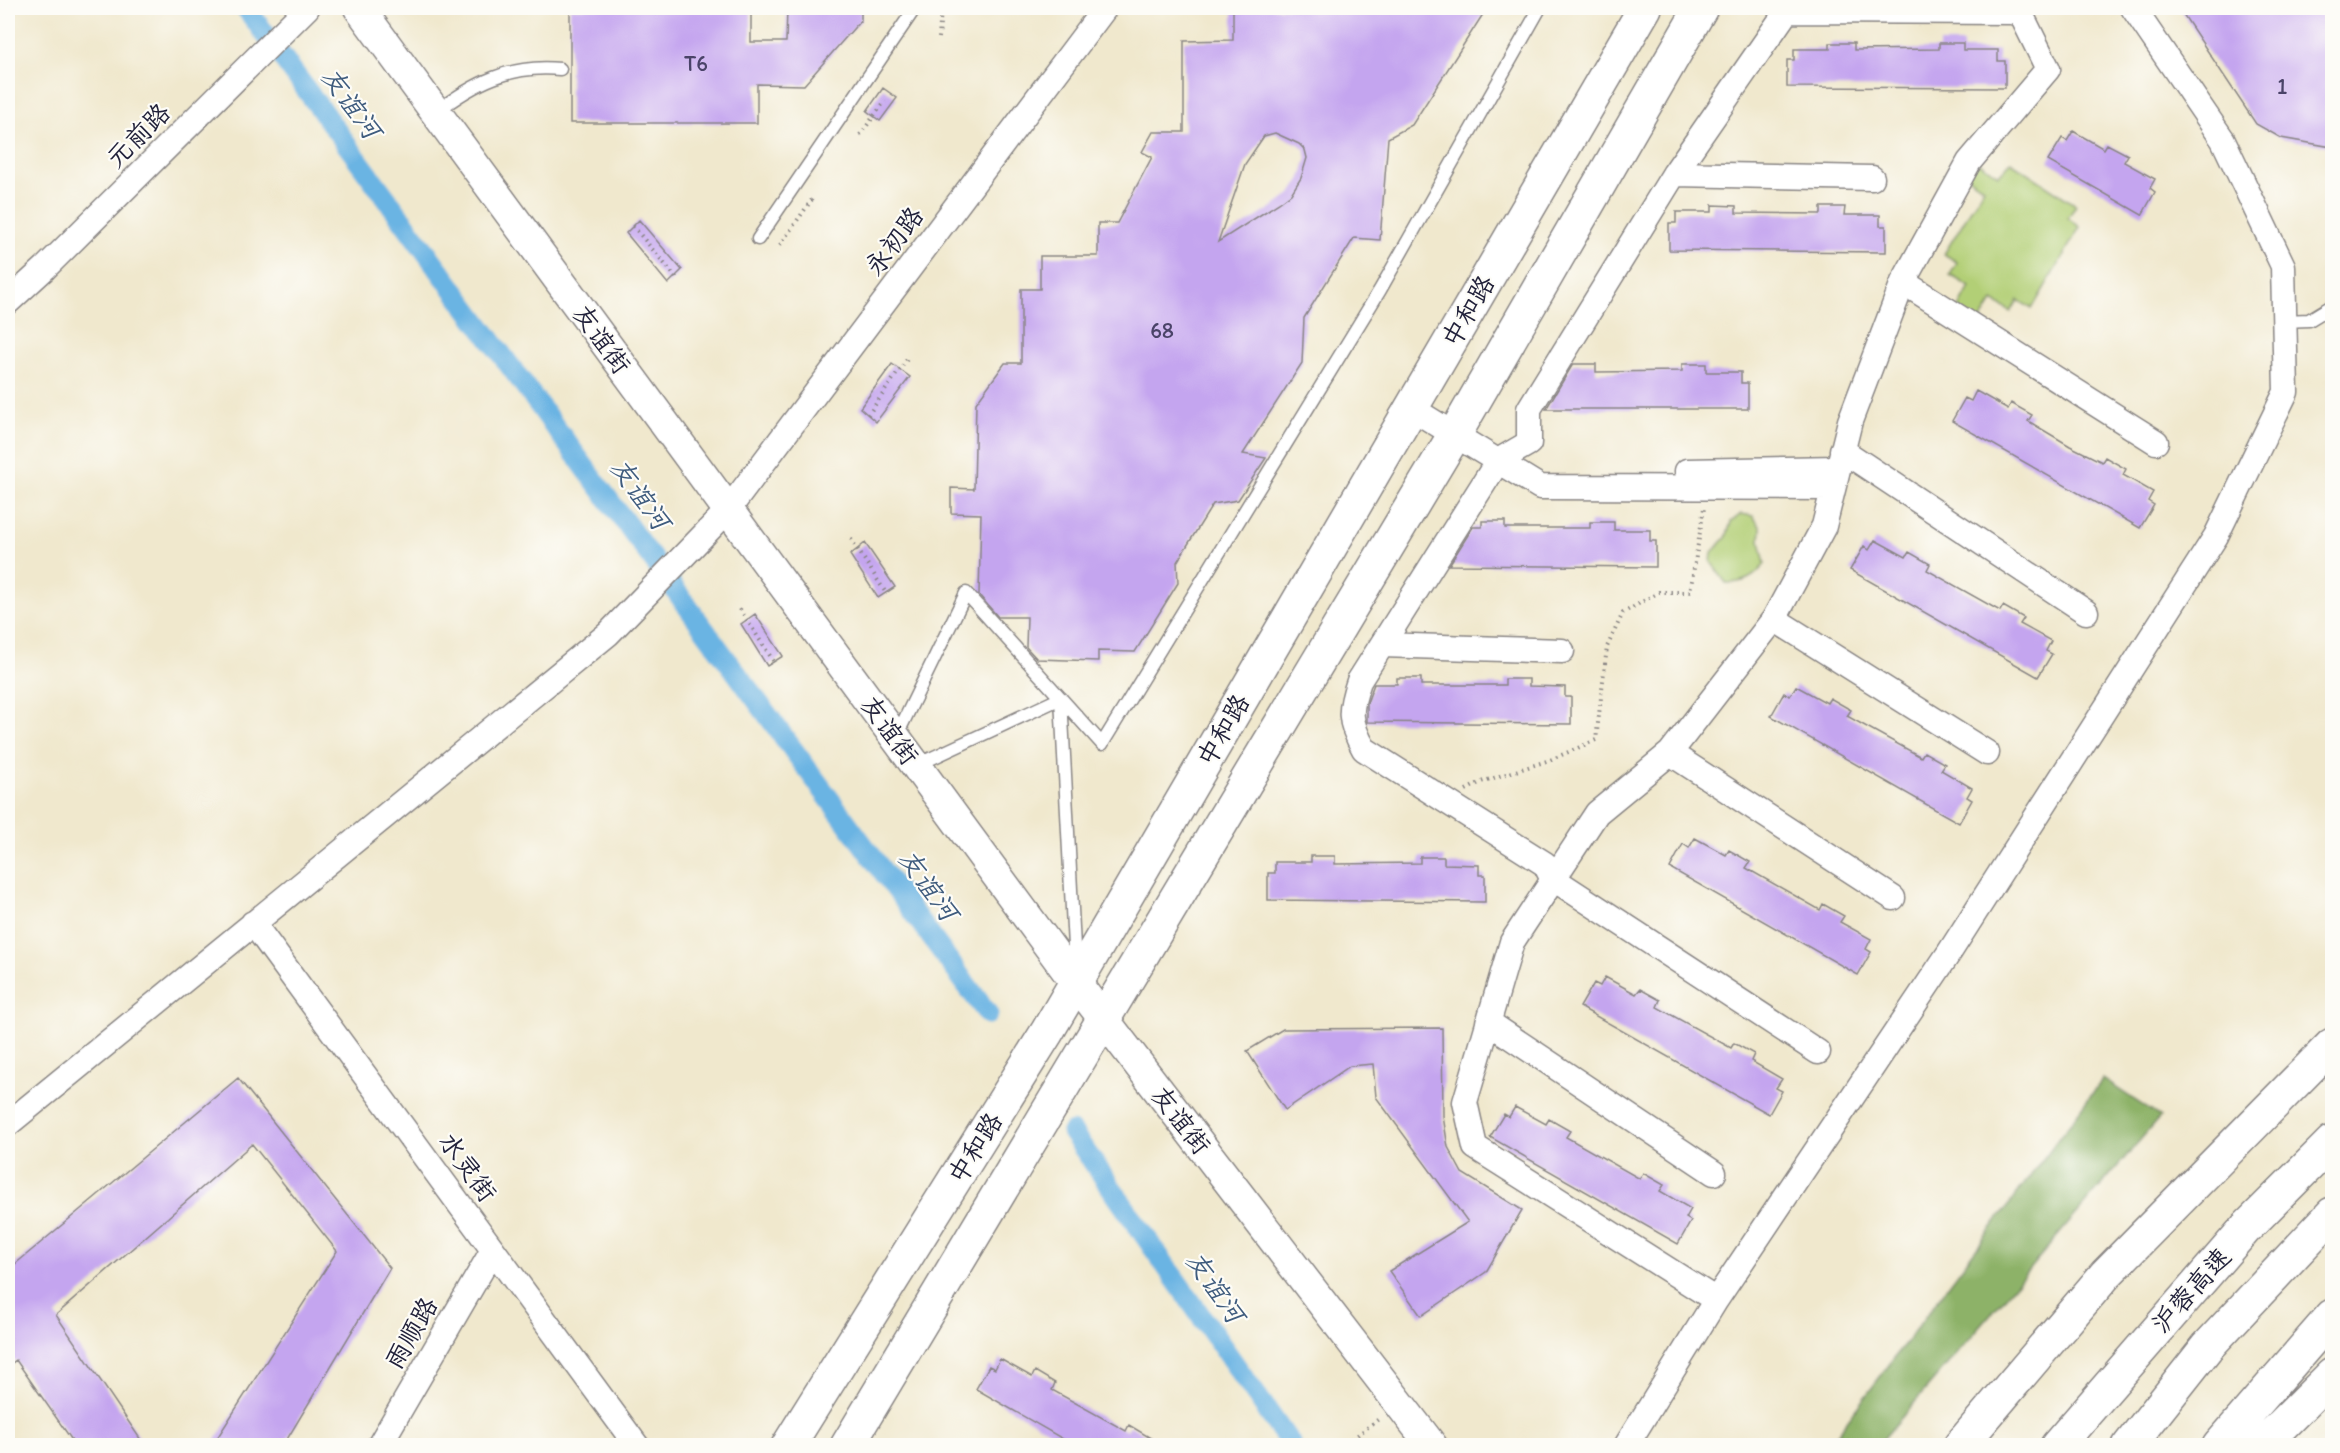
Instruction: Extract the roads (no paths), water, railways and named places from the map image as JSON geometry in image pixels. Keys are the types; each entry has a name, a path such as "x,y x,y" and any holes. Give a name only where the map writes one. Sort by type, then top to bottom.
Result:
{"main road":[{"name":"中和路","path":"789,1446 1076,983 1645,8"},
{"name":"中和路","path":"847,1446 1455,434 1701,8"},
{"path":"2294,1082 2332,1037"},
{"path":"1960,1446 2106,1274 2332,1045"},
{"name":"沪蓉高速","path":"2057,1446 2246,1228 2332,1142"},
{"name":"沪蓉高速","path":"2129,1446 2208,1346 2332,1214"},
{"path":"2220,1446 2332,1316"},
{"path":"2261,1446 2332,1375"}],"street":[{"name":"友谊街","path":"358,8 1076,983 1432,1446"},
{"name":"永初路","path":"8,1124 608,634 728,510 1105,8"},
{"path":"1626,1446 1716,1300 1949,952 2216,536 2286,392 2283,266 2223,140 2133,8"},
{"path":"1716,1300 1476,1147 1465,1102 1512,942 1552,878 1597,813 1670,753 1774,619 1824,526 1850,421 1903,282 1969,162 2048,69 2019,10 1788,9 1674,174 1529,409 1529,444 1498,461 1359,681 1351,704 1352,727 1364,749 1545,864 1552,878 1818,1052"},
{"name":"元前路","path":"8,302 300,15"},
{"path":"1674,174 1872,178"},
{"path":"1903,282 2156,442"},
{"path":"1411,408 1540,487 1711,488 1838,469"},
{"path":"1522,475 1838,469 2086,612"},
{"path":"1774,619 1987,753"},
{"path":"1382,645 1562,651"},
{"path":"1670,753 1893,898"},
{"name":"水灵街","path":"253,923 637,1446"},
{"path":"1488,1022 1714,1173"},
{"name":"雨顺路","path":"379,1446 493,1250"}],"lane":[{"path":"758,239 915,8"},
{"path":"896,738 966,593 1102,744 1380,290 1540,8"},
{"path":"436,112 461,93 503,74 534,66 561,69"},
{"path":"2284,321 2309,320 2332,306"},
{"path":"916,766 1061,698 1076,983"}],"waterway":[{"name":"友谊河","path":"246,8 988,1014"},
{"name":"友谊河","path":"1072,1132 1292,1446"}]}
